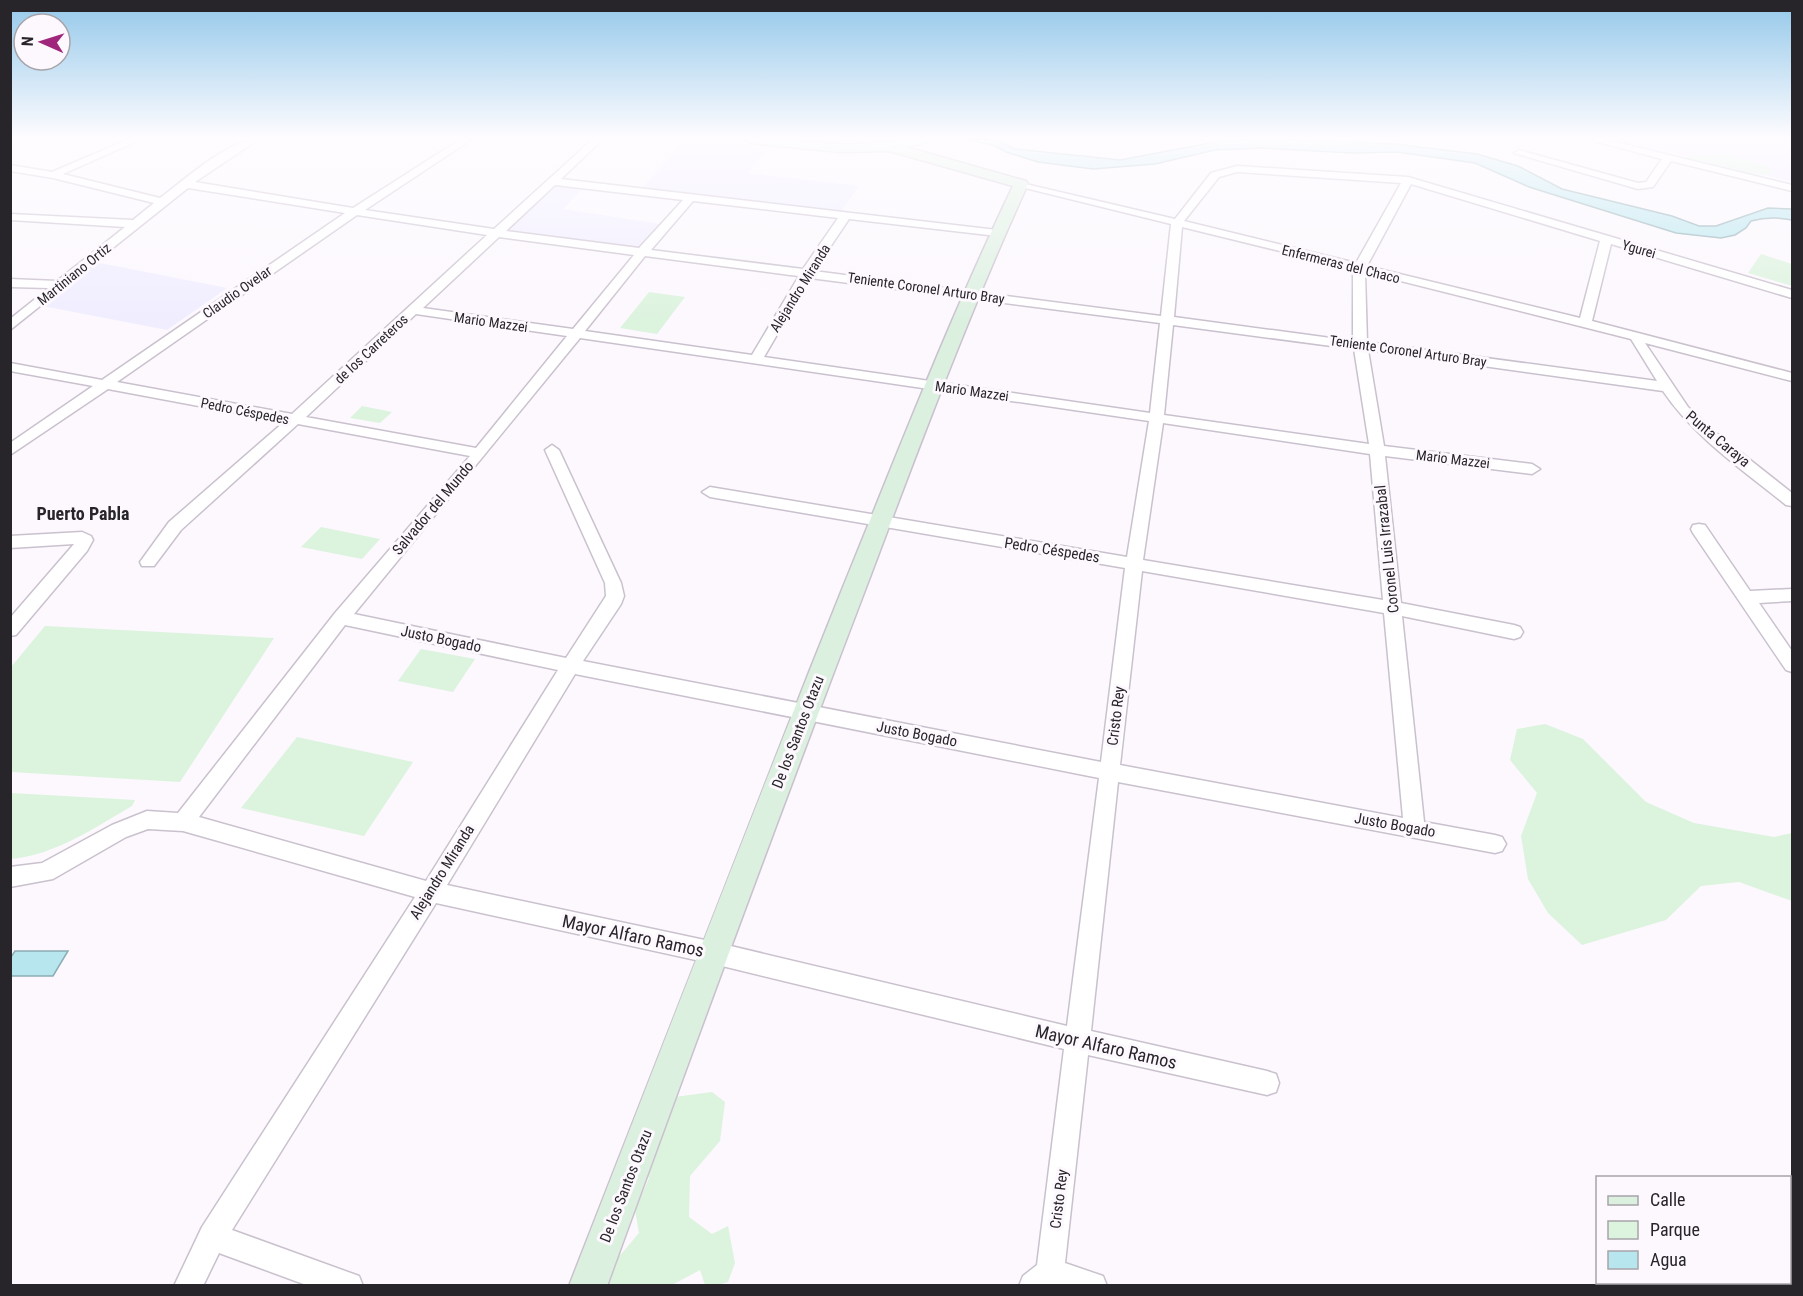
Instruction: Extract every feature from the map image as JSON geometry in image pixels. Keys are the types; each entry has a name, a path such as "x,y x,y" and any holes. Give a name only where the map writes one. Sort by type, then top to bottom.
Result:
{"street":[{"path":"152,199 162,202"},
{"name":"Martiniano Ortiz","path":"10,326 165,199"},
{"name":"Teniente Coronel Arturo Bray","path":"283,199 495,233 1165,321 1360,344 1667,387"},
{"name":"Claudio Ovelar","path":"10,450 374,199"},
{"name":"de los Carreteros","path":"148,562 175,526 294,420 532,199"},
{"name":"Salvador del Mundo","path":"183,822 341,618 480,453 574,334 689,199"},
{"path":"704,199 997,233"},
{"name":"De los Santos Otazu","path":"588,1286 805,712 933,385 1013,199"},
{"name":"Enfermeras del Chaco","path":"1082,199 1359,269 1585,322 1792,377"},
{"name":"Ygurei","path":"1177,223 1196,199"},
{"path":"1359,269 1397,199"},
{"name":"Ygurei","path":"1473,199 1792,294"},
{"name":"Alejandro Miranda","path":"755,361 807,273 846,215"},
{"path":"10,217 136,224"},
{"name":"Cristo Rey","path":"1041,1279 1079,1041 1134,564 1157,418 1165,321 1177,223"},
{"path":"1585,322 1606,239"},
{"name":"Coronel Luis Irrazabal","path":"1359,269 1360,344 1377,450 1414,829"},
{"path":"10,283 60,285"},
{"name":"Mario Mazzei","path":"412,310 1377,450 1532,470"},
{"name":"Punta Caraya","path":"1636,336 1683,410 1711,436 1792,501"},
{"name":"Pedro Céspedes","path":"10,367 480,453"},
{"name":"Alejandro Miranda","path":"188,1286 212,1237 570,666 612,604 615,596 613,583 552,450"},
{"path":"1777,488 1777,492 1792,515"},
{"name":"Pedro Céspedes","path":"710,492 1394,608 1514,632"},
{"path":"1699,530 1792,665"},
{"path":"10,542 82,538 85,540 10,630"},
{"path":"1745,597 1792,595"},
{"name":"Justo Bogado","path":"341,618 570,666 1109,772 1495,844"},
{"name":"Mayor Alfaro Ramos","path":"10,877 45,872 119,831 147,820 183,822 430,892 714,953 1079,1041 1267,1083"},
{"path":"212,1237 349,1286"},
{"path":"1041,1279 1093,1286"}],"shaded area":[{"path":"536,199 572,199 563,209 660,224 641,245 636,247 505,230"},
{"path":"741,199 849,199 841,211"},
{"path":"95,262 227,288 167,330 38,305"}],"green space":[{"path":"1761,254 1792,264 1792,286 1748,273"},
{"path":"649,292 685,297 657,334 620,328"},
{"path":"362,406 392,412 380,423 350,418"},
{"path":"321,527 380,539 362,559 301,547"},
{"path":"45,626 274,638 180,782 11,772 11,667"},
{"path":"421,649 475,659 453,692 398,681"},
{"path":"1545,724 1583,739 1646,802 1694,823 1774,837 1792,833 1792,901 1739,882 1701,886 1666,920 1582,945 1548,913 1528,879 1521,836 1537,793 1510,760 1517,729"},
{"path":"297,737 413,762 364,836 241,808"},
{"path":"11,793 135,800 132,806 74,839 43,852 11,859"},
{"path":"712,1092 725,1102 720,1141 690,1176 689,1217 712,1234 728,1226 735,1263 728,1282 705,1285 700,1270 672,1285 594,1286 639,1233 635,1210 649,1178 640,1162 667,1098"}],"water":[{"path":"1569,199 1605,199 1672,216 1699,226 1716,226 1768,208 1792,209 1792,220 1772,218 1751,221 1746,228 1735,235 1721,238 1676,233"},
{"path":"15,951 68,951 53,976 11,976 11,957"}],"district":[{"name":"Puerto Pabla","path":"83,514"}]}
